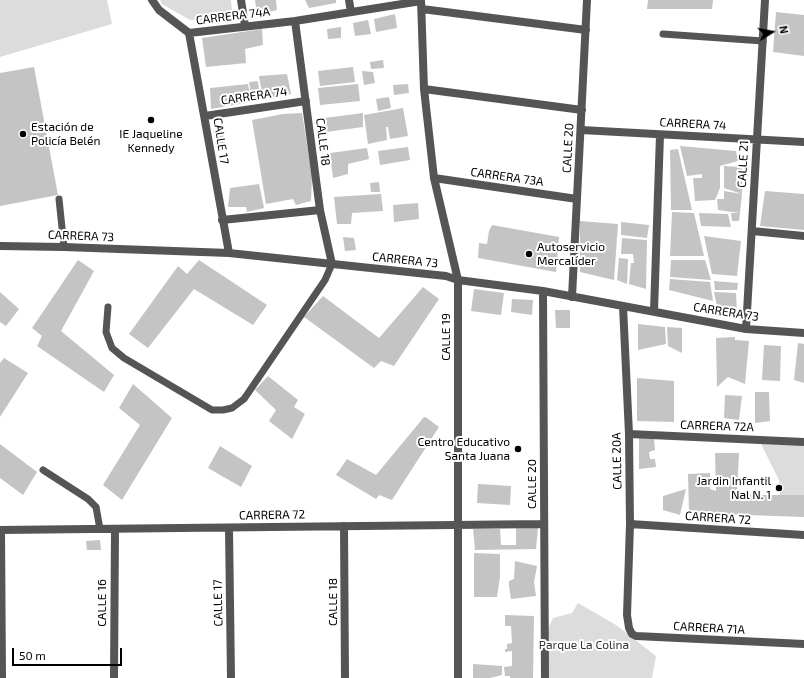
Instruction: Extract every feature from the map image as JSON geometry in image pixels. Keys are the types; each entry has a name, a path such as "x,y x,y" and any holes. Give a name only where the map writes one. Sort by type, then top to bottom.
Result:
{"street":[{"path":"152,0 160,10 189,33"},
{"path":"241,0 245,26"},
{"path":"350,0 351,12"},
{"name":"CALLE 20","path":"572,297 587,0"},
{"name":"CALLE 21","path":"746,329 765,0"},
{"name":"CARRERA 74A","path":"189,33 295,21 421,3 586,30"},
{"name":"CALLE 19","path":"421,3 424,89 434,178 458,280 458,678"},
{"name":"CALLE 18","path":"295,21 320,210 332,264"},
{"name":"CALLE 17","path":"189,33 229,253"},
{"path":"424,89 582,110"},
{"name":"CARRERA 74","path":"205,116 306,101"},
{"name":"CARRERA 74","path":"581,130 804,142"},
{"path":"654,311 660,135"},
{"name":"CARRERA 73A","path":"434,178 577,199"},
{"path":"222,220 320,210"},
{"path":"752,231 804,236"},
{"name":"CARRERA 73","path":"0,246 229,253 446,276 458,280 543,291 746,329 804,333"},
{"name":"CALLE 20","path":"543,291 545,678"},
{"name":"CALLE 20A","path":"623,306 629,434 630,524 627,615"},
{"name":"CARRERA 72A","path":"629,434 804,442"},
{"name":"CARRERA 72","path":"1,530 544,524"},
{"name":"CARRERA 72","path":"630,524 804,535"},
{"name":"CALLE 18","path":"344,526 345,678"},
{"name":"CALLE 17","path":"229,528 231,678"},
{"name":"CALLE 16","path":"114,678 115,529"},
{"path":"1,530 2,678"},
{"name":"CARRERA 71A","path":"627,615 628,628 632,634 636,636 804,644"}],"lane":[{"path":"663,34 763,40"},
{"path":"59,198 64,247"},
{"path":"108,307 106,332 112,348 124,358 212,410 223,410 232,408 244,400 326,280 332,264"},
{"path":"43,470 88,499 96,507 100,529"}],"green space":[{"path":"0,0 107,0 112,24 0,57"},
{"path":"160,0 231,0 233,23 190,20 162,4"},
{"path":"761,444 804,445 804,495 780,495 779,480"},
{"name":"Parque La Colina","path":"578,603 616,625 656,656 652,678 545,678 544,637 553,618 572,613"}],"building":[{"path":"255,0 276,0 277,10 257,15"},
{"path":"305,0 336,0 336,3 309,8"},
{"path":"648,0 713,0 712,9 647,9"},
{"path":"776,12 804,15 804,56 773,52"},
{"path":"395,14 397,28 376,32 374,19"},
{"path":"368,20 371,34 355,36 353,23"},
{"path":"341,27 341,38 328,39 327,29"},
{"path":"262,29 263,45 245,49 246,63 206,67 202,38"},
{"path":"383,60 384,68 371,69 370,62"},
{"name":"Estación de Policía Belén","path":"34,67 58,195 0,206 0,73"},
{"path":"353,67 355,82 320,86 318,71"},
{"path":"362,71 373,72 375,83 364,85"},
{"path":"287,74 291,94 263,99 259,76"},
{"path":"258,81 260,97 252,98 249,82"},
{"path":"248,84 251,102 211,109 210,88"},
{"path":"358,84 360,101 320,105 318,88"},
{"path":"408,84 409,93 394,95 393,85"},
{"path":"389,97 391,108 378,111 376,99"},
{"path":"403,108 408,136 390,139 388,127 386,127 387,140 368,144 364,115"},
{"path":"302,113 312,175 311,201 296,205 293,199 266,204 252,120 283,114"},
{"path":"363,113 363,127 326,132 324,118"},
{"path":"222,128 226,148 217,149 213,130"},
{"path":"680,146 736,151 738,161 720,166 720,188 715,200 695,201 693,178 702,178 702,174 687,176"},
{"path":"408,147 410,160 380,165 378,151"},
{"path":"367,148 369,159 348,164 348,174 333,178 330,153"},
{"path":"678,149 692,210 671,210 670,150"},
{"path":"724,166 742,167 742,194 724,188"},
{"path":"379,182 380,192 371,192 370,183"},
{"path":"259,184 264,208 247,212 246,207 228,207 230,188"},
{"path":"724,191 742,194 740,213 718,210 717,199 724,199"},
{"path":"765,191 804,194 804,230 760,226"},
{"path":"381,194 383,211 352,213 351,224 337,224 334,197"},
{"path":"418,203 419,219 394,222 393,205"},
{"path":"672,212 694,213 704,256 670,256"},
{"path":"699,213 728,214 731,227 701,226"},
{"path":"731,213 740,213 739,221 732,221"},
{"path":"580,221 618,224 614,280 580,272"},
{"path":"621,222 649,225 647,238 621,235"},
{"path":"492,225 559,237 556,272 478,258 479,243 487,244 489,231"},
{"path":"704,236 741,241 737,276 712,274"},
{"path":"343,237 354,238 356,250 345,251"},
{"path":"622,238 647,240 646,289 629,284 631,263 634,263 633,254 621,254"},
{"path":"619,258 628,259 627,284 617,280"},
{"path":"78,260 94,271 61,331 114,375 104,392 37,346 42,336 32,328"},
{"path":"199,260 267,305 253,325 194,289 148,348 129,334 178,266 187,274"},
{"path":"671,260 705,260 711,280 670,277"},
{"path":"670,279 710,282 713,301 669,290"},
{"path":"714,281 738,283 737,290 715,290"},
{"path":"423,287 439,299 394,366 381,361 374,368 304,317 323,296 379,338"},
{"path":"474,289 504,293 501,315 471,311"},
{"path":"0,292 19,309 6,326 0,322"},
{"path":"714,292 736,293 737,314 718,312"},
{"path":"512,299 533,300 532,315 511,312"},
{"path":"555,310 570,310 570,328 556,328"},
{"path":"638,324 665,327 666,344 638,350"},
{"path":"667,327 682,328 682,353 668,346"},
{"path":"735,337 735,340 749,341 745,384 728,377 717,387 716,338"},
{"path":"798,343 804,344 804,383 794,380"},
{"path":"764,345 781,346 780,381 762,380"},
{"path":"4,358 28,373 0,417 0,363"},
{"path":"268,376 298,400 294,407 305,414 292,439 269,421 276,410 255,390"},
{"path":"637,378 674,381 674,422 637,421"},
{"path":"133,384 172,418 122,500 103,485 140,425 119,408"},
{"path":"755,392 769,392 770,421 755,423"},
{"path":"725,395 742,396 739,420 724,418"},
{"path":"424,417 439,427 392,500 379,495 376,499 336,475 347,459 376,475"},
{"path":"639,438 654,439 655,450 649,452 650,459 655,459 656,467 639,469"},
{"path":"0,444 37,472 23,495 0,478"},
{"path":"220,446 252,466 241,487 208,468"},
{"path":"715,453 739,453 737,495 804,495 804,517 689,513 688,474 710,473 710,489 716,491"},
{"path":"478,484 511,486 510,505 477,503"},
{"path":"686,489 680,515 663,510 663,496"},
{"path":"538,527 536,549 475,550 473,529 500,529 501,545 516,545 516,528"},
{"path":"100,540 101,550 87,550 86,541"},
{"path":"474,553 500,554 500,577 497,597 474,597"},
{"path":"515,561 537,566 534,582 536,596 511,599 509,581 514,579"},
{"path":"505,615 534,616 533,678 510,678 510,676 505,676 504,667 512,666 512,651 505,652 505,649 507,649 507,644 512,643 511,626 505,626"},
{"path":"473,664 502,666 502,675 490,678 473,678"}],"place":[{"name":"IE Jaqueline Kennedy","path":"151,120"},
{"name":"Estación de Policía Belén","path":"23,134"},
{"name":"Autoservicio Mercalíder","path":"529,254"},
{"name":"Centro Educativo Santa Juana","path":"518,449"},
{"name":"Jardin Infantil Nal N. 1","path":"779,488"}]}
